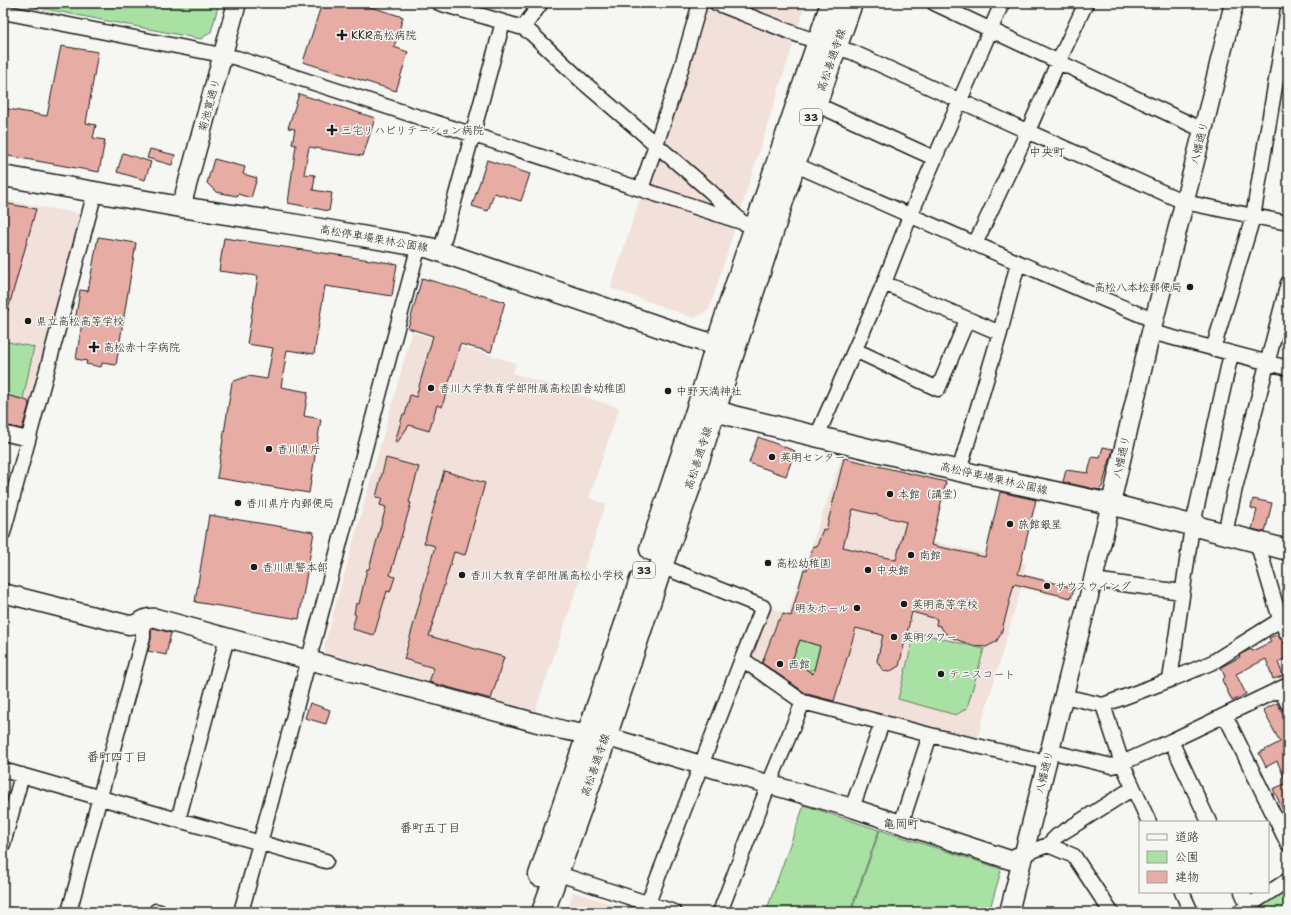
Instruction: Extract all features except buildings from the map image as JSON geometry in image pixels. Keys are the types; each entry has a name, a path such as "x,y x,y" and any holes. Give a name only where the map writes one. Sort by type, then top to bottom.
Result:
{"main road":[{"name":"高松善通寺線","path":"827,45 832,3"},
{"name":"高松善通寺線","path":"543,912 576,820 596,736 707,408 725,348 756,226 787,160 827,45 851,3"},
{"name":"高松停車場栗林公園線","path":"3,176 441,250 689,337 725,348"},
{"name":"高松善通寺線","path":"528,912 661,566 691,482 707,408"},
{"name":"高松停車場栗林公園線","path":"707,408 959,471 1110,504 1288,550"}],"street":[{"name":"菊池寛通り","path":"181,207 237,3"},
{"path":"438,3 523,28 531,33 583,82 710,191 756,226"},
{"path":"523,28 541,3"},
{"path":"641,189 678,80 700,3"},
{"path":"716,3 827,45 852,52 1184,202 1288,223"},
{"path":"934,3 1203,130"},
{"path":"816,436 856,350 934,158 960,102 1002,3"},
{"path":"975,244 1086,3"},
{"name":"八幡通り","path":"1009,912 1093,580 1152,326 1203,130 1234,3"},
{"path":"1213,349 1253,216 1288,9"},
{"path":"3,12 26,11 223,54 756,226"},
{"path":"441,250 503,22"},
{"path":"808,100 934,158"},
{"path":"787,160 1018,263 1152,326 1213,349 1288,368"},
{"path":"3,533 96,192"},
{"path":"241,912 419,246"},
{"path":"959,471 1000,333 1018,263"},
{"path":"1225,533 1235,488 1288,283"},
{"path":"884,284 1000,333"},
{"path":"856,350 938,389 967,320"},
{"path":"1170,680 1193,525 1231,354"},
{"path":"3,433 28,439"},
{"path":"1257,542 1284,617 1288,636"},
{"path":"648,903 700,765 763,607 661,566"},
{"path":"1093,580 1182,592"},
{"path":"3,593 122,624 132,625 146,618 156,618 558,729 618,740 852,808 1010,860 1048,845 1057,836 1133,788"},
{"path":"1063,696 1103,705 1213,662 1284,617"},
{"path":"69,912 143,637 143,630 140,621"},
{"path":"178,820 227,638"},
{"path":"742,659 803,702 930,735 1112,766 1171,742 1284,687 1288,704"},
{"path":"720,912 769,784 803,702"},
{"path":"1103,705 1122,763 1149,821"},
{"path":"1225,715 1288,844"},
{"path":"852,808 882,723"},
{"path":"901,824 930,735"},
{"path":"1171,742 1209,821"},
{"path":"3,770 326,861"},
{"path":"3,844 22,775"},
{"path":"1048,845 1074,856 1111,912"},
{"path":"556,873 674,912"},
{"path":"1269,892 1288,880"},
{"path":"1182,893 1191,912"},
{"path":"1242,893 1243,908 1267,893"}],"shaded area":[{"path":"703,3 806,3 709,310 694,318 611,288"},
{"name":"県立高松高等学校","path":"3,200 82,214 24,430 20,431 3,427"},
{"name":"香川大教育学部附属高松小学校","path":"412,332 516,363 513,373 619,408 589,498 606,504 535,711 326,653 324,647"},
{"name":"英明高等学校","path":"842,457 947,482 932,542 1026,563 1024,574 1076,587 1073,600 1021,588 975,746 810,704 754,665 750,655 769,607 788,614"},
{"path":"573,892 639,912 567,912"}],"green space":[{"path":"14,3 219,3 211,32 201,39"},
{"path":"3,341 34,347 23,399 3,395"},
{"name":"テニスコート","path":"915,632 984,649 967,708 956,715 898,699"},
{"path":"800,640 820,646 815,668 809,671 792,660"},
{"path":"804,805 879,830 850,912 766,912"},
{"path":"880,830 999,868 1001,871 989,912 851,912"},
{"path":"1288,887 1288,908 1282,912 1247,912"}],"place":[{"name":"KKR高松病院","path":"342,35"},
{"name":"三宅リハビリテーション病院","path":"332,130"},
{"name":"高松八本松郵便局","path":"1190,287"},
{"name":"県立高松高等学校","path":"28,321"},
{"name":"高松赤十字病院","path":"94,347"},
{"name":"香川大学教育学部附属高松園舎幼稚園","path":"431,388"},
{"name":"中野天満神社","path":"668,391"},
{"name":"香川県庁","path":"269,449"},
{"name":"英明センター","path":"772,457"},
{"name":"本館（講堂）","path":"890,494"},
{"name":"香川県庁内郵便局","path":"238,503"},
{"name":"旅館銀星","path":"1010,524"},
{"name":"南館","path":"911,555"},
{"name":"高松幼稚園","path":"768,563"},
{"name":"香川県警本部","path":"254,567"},
{"name":"中央館","path":"868,570"},
{"name":"香川大教育学部附属高松小学校","path":"462,575"},
{"name":"サウスウイング","path":"1047,586"},
{"name":"英明高等学校","path":"904,604"},
{"name":"明友ホール","path":"857,608"},
{"name":"英明タワー","path":"894,637"},
{"name":"西館","path":"780,664"},
{"name":"テニスコート","path":"941,674"}],"district":[{"name":"中央町","path":"1047,152"},
{"name":"番町四丁目","path":"117,757"},
{"name":"亀岡町","path":"901,824"},
{"name":"番町五丁目","path":"430,828"}]}
